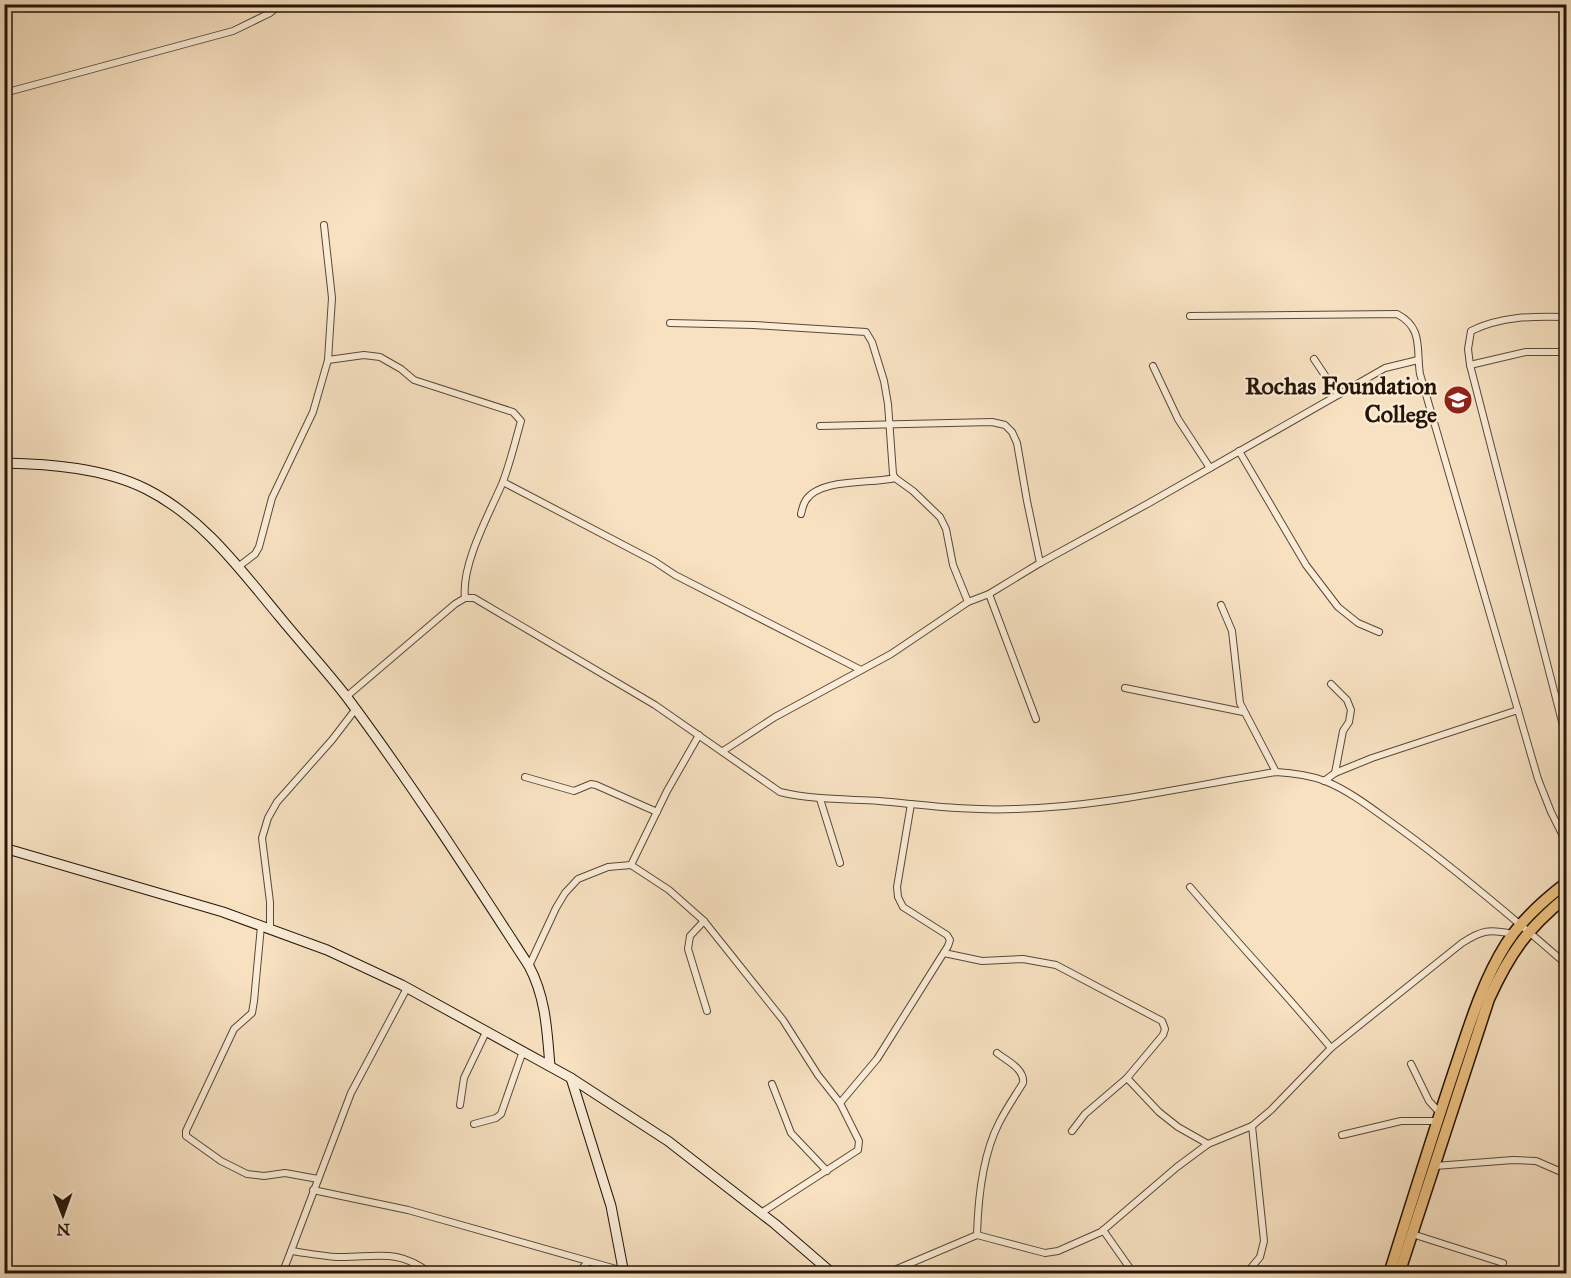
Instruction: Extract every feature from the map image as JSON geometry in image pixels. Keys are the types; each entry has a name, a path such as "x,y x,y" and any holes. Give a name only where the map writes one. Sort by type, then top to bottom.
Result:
{"main road":[{"path":"1399,1274 1489,999 1525,928 1545,899 1566,883"},
{"path":"1389,1274 1439,1117 1482,990 1493,966 1513,934 1541,918 1566,897"}],"street":[{"path":"4,93 233,32 270,13 281,4"},
{"path":"238,567 259,548 272,498 313,412 328,360 332,298 324,225"},
{"path":"1190,316 1397,314 1406,319 1413,328 1420,347 1418,360 1420,374 1538,779 1551,812 1566,836"},
{"path":"1566,317 1513,318 1486,324 1471,332 1468,349 1470,365 1566,737"},
{"path":"669,323 866,332 872,342 884,381 888,404 892,470 895,478 913,491 940,517 946,529 953,564 968,602"},
{"path":"1470,365 1526,352 1566,352"},
{"path":"328,360 364,355 380,357 401,369 414,380 516,414 521,421 503,482 487,516 471,562 464,587 465,598"},
{"path":"1314,359 1338,395"},
{"path":"723,751 775,717 891,654 968,602 989,594 1385,368 1418,360"},
{"path":"1154,366 1178,419 1210,468"},
{"path":"820,426 992,422 1005,424 1017,443 1040,563"},
{"path":"1239,451 1306,565 1338,607 1358,623 1379,632"},
{"path":"4,463 30,464 116,477 147,489 180,511 217,541 346,697 452,847 529,966 539,984 546,1012 550,1066"},
{"path":"801,514 806,500 821,488 895,478"},
{"path":"503,482 654,561 675,575 861,670"},
{"path":"989,594 1036,719"},
{"path":"346,697 455,604 465,598 474,598 655,705 723,751 760,780 780,792 804,798 945,808 1045,807 1134,798 1276,772 1299,773 1324,780 1367,805 1438,856 1566,964"},
{"path":"1221,605 1232,631 1237,685 1243,712 1276,772"},
{"path":"1331,684 1347,700 1351,710 1349,722 1343,731 1335,772"},
{"path":"1125,688 1243,712"},
{"path":"318,1179 285,1173 272,1176 247,1174 221,1161 186,1137 186,1131 234,1029 252,1012 270,902 262,838 268,818 277,802 332,740 355,710"},
{"path":"1324,780 1335,772 1372,758 1518,710"},
{"path":"631,865 699,735"},
{"path":"525,777 574,791 596,784 657,812"},
{"path":"820,798 840,863"},
{"path":"840,1103 877,1059 950,940 947,935 903,907 897,897 911,804"},
{"path":"4,848 223,912 327,950 407,988 571,1078 668,1140 761,1213 833,1274"},
{"path":"529,966 565,893 578,879 608,867 631,865 669,890 704,921 783,1020 818,1075 840,1103 860,1146 858,1150 761,1213"},
{"path":"1190,886 1331,1048"},
{"path":"704,921 690,936 688,949 707,1011"},
{"path":"885,1274 977,1235 1045,1253 1058,1251 1103,1230 1177,1167 1208,1144 1252,1126 1271,1110 1331,1048 1462,943 1478,933 1493,930 1513,934"},
{"path":"944,953 982,961 1023,959 1056,964 1162,1022 1166,1029 1163,1035 1127,1078 1085,1114 1072,1131"},
{"path":"282,1274 351,1093 407,988"},
{"path":"460,1105 464,1078 486,1032"},
{"path":"474,1124 496,1118 501,1114 523,1051"},
{"path":"977,1235 978,1208 988,1154 998,1125 1023,1083 1024,1077 1022,1072 997,1053"},
{"path":"1342,1135 1401,1121 1439,1117 1412,1064"},
{"path":"314,1191 408,1210 624,1272 610,1206 571,1078"},
{"path":"1127,1078 1159,1112 1178,1127 1208,1144"},
{"path":"772,1084 791,1132 828,1170"},
{"path":"1246,1274 1260,1257 1264,1241 1252,1126"},
{"path":"1435,1166 1513,1160 1536,1161 1566,1174"},
{"path":"1103,1230 1134,1274"},
{"path":"1412,1234 1503,1263"},
{"path":"291,1251 338,1257 396,1256 412,1261 431,1274"},
{"path":"577,1274 588,1262"}],"place":[{"name":"Rochas Foundation College","path":"1458,400"}]}
